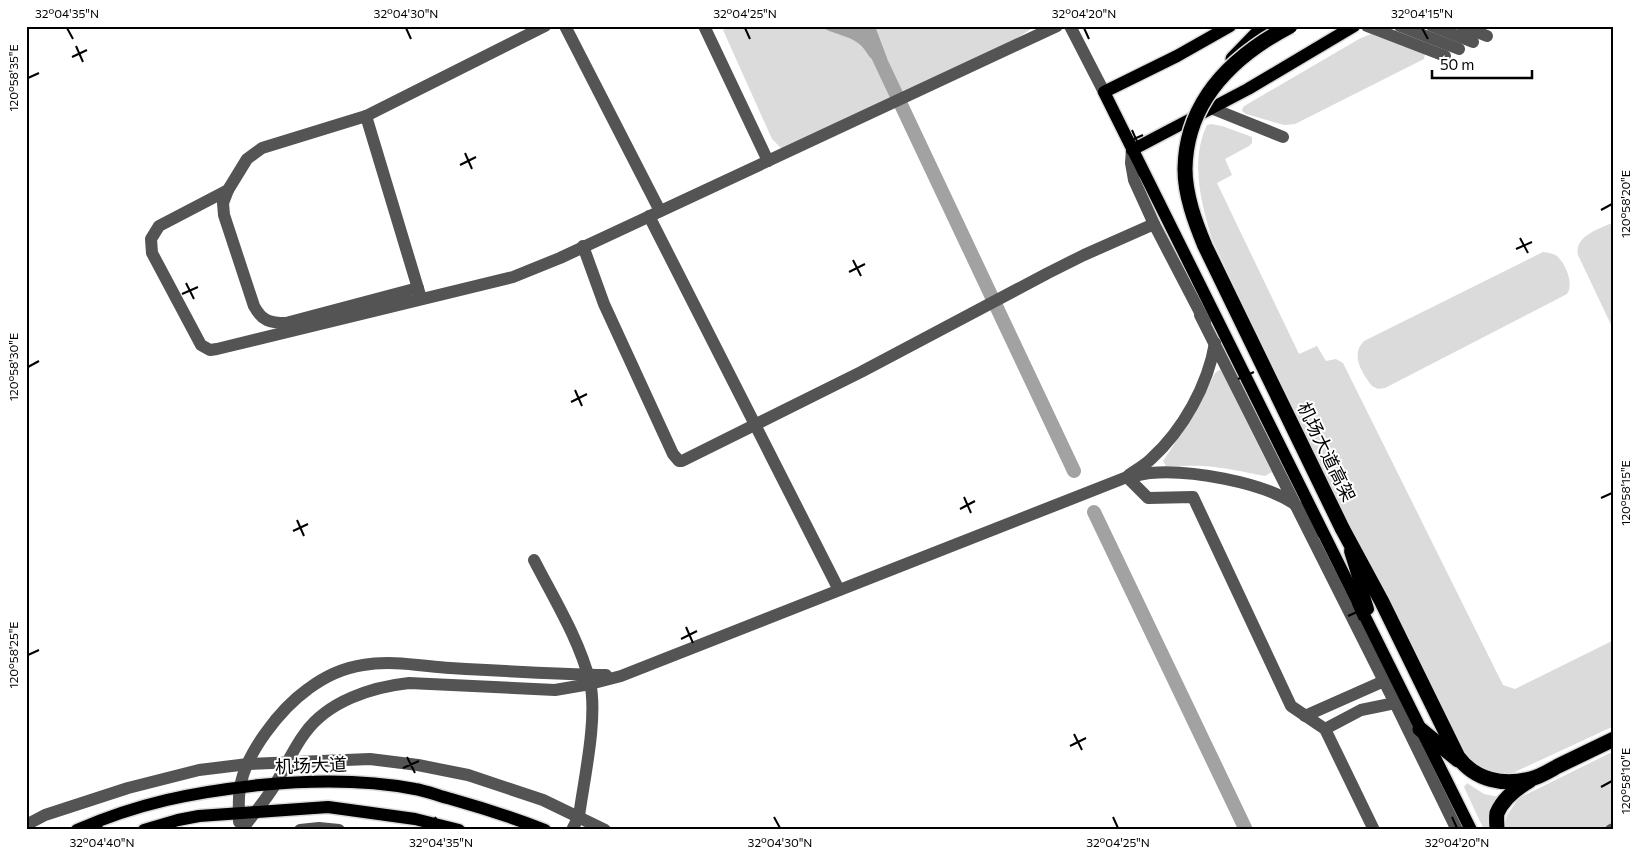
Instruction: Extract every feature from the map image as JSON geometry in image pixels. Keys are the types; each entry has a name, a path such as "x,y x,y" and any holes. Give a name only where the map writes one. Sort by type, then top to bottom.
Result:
{"highway":[{"path":"1216,82 1234,58 1265,26"},
{"name":"机场大道高架","path":"1290,26 1247,54 1216,82 1202,104 1192,125 1187,146 1185,170 1194,219 1205,246 1342,528 1382,602 1458,756 1465,766 1487,779 1509,781 1535,778 1614,739"},
{"path":"1420,729 1465,766"},
{"path":"1497,830 1497,814 1504,802 1515,790 1535,778"}],"main road":[{"path":"1230,26 1177,56 1104,92 1471,830"},
{"path":"1132,150 1248,89 1354,26"},
{"path":"1342,528 1381,650"},
{"name":"机场大道","path":"77,830 106,816 200,792 334,780 416,789 502,814 545,830"},
{"path":"144,830 199,816 248,811 328,807 415,819 459,830"}],"street":[{"path":"545,26 366,116 262,148 247,159 228,190 223,203 224,215 254,306 264,320 273,323 286,323 420,294 513,277 560,258 1057,26"},
{"path":"565,26 755,424 839,590"},
{"path":"704,26 768,161"},
{"path":"1070,26 1104,92"},
{"path":"1367,26 1445,56"},
{"path":"1400,26 1459,49"},
{"path":"1432,26 1473,42"},
{"path":"1462,26 1487,36"},
{"path":"1211,108 1283,136"},
{"path":"366,116 420,294"},
{"path":"1132,150 1131,163 1134,180 1154,224 1200,315 1216,342 1457,830"},
{"path":"228,190 160,226 151,239 152,253 197,341 206,348 216,349 420,294"},
{"path":"583,246 604,304 679,461 687,460 861,372 1084,255 1154,224"},
{"path":"1127,477 1150,460 1168,441 1185,417 1206,378 1216,342 1210,305"},
{"path":"1216,342 1235,357"},
{"path":"248,811 240,787 248,764 258,745 272,725 308,689 346,669 381,663 533,673 589,679 621,676 1127,477 1151,473 1214,477 1275,494 1306,514 1328,543"},
{"path":"1127,477 1148,498 1193,498 1291,706 1324,729 1374,830"},
{"path":"534,560 576,644 589,679 592,720 579,816 572,830"},
{"path":"240,830 248,811 276,784 286,762 306,731 336,706 372,690 409,683 555,690 589,679"},
{"path":"1305,716 1384,681"},
{"path":"1324,729 1361,710 1395,703"},
{"path":"26,825 45,815 128,788 199,770 248,764 370,759 418,765 468,776 543,800 605,830"},
{"path":"300,830 319,828 339,830"}],"shaded area":[{"path":"732,26 1033,26 1005,46 782,149 772,139 723,30"},
{"path":"820,26 875,26 887,58 882,63 874,61 858,43"},
{"path":"1371,34 1425,54 1424,59 1295,124 1284,125 1246,114 1242,111 1246,105 1359,39"},
{"path":"1211,124 1252,137 1252,143 1249,146 1225,159 1232,175 1217,183 1299,354 1317,346 1326,361 1336,359 1343,363 1503,685 1515,689 1614,640 1614,726 1502,778 1486,775 1462,753 1281,385 1212,239 1201,197 1198,167 1202,139 1207,125"},
{"path":"1614,222 1614,331 1578,255 1578,248 1580,243 1589,234"},
{"path":"1543,252 1556,256 1564,265 1570,285 1567,294 1385,388 1378,389 1372,386 1359,364 1358,352 1364,341"},
{"path":"1221,370 1272,472 1265,476 1210,467 1166,466 1163,461 1195,413 1215,373"},
{"path":"1614,751 1614,824 1603,830 1504,830 1507,815 1519,798"},
{"path":"1467,783 1484,794 1499,797 1493,830 1484,830 1464,787"}],"waterway":[{"path":"879,58 1074,471"},
{"path":"1094,512 1246,830"}]}
